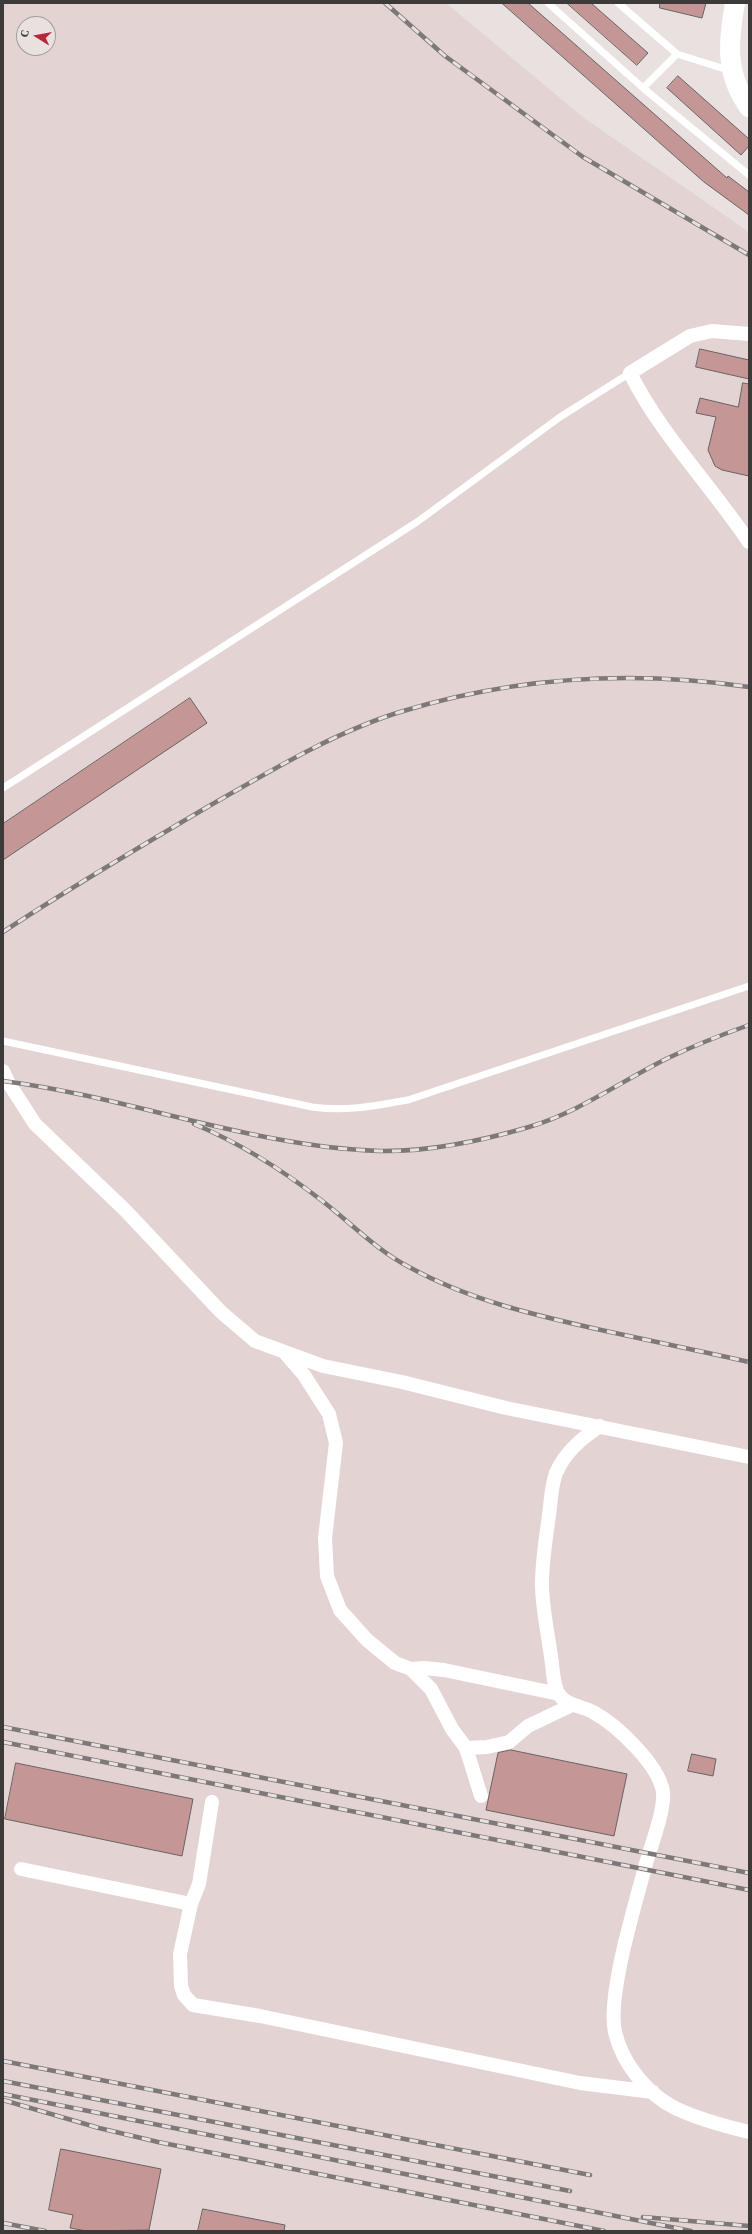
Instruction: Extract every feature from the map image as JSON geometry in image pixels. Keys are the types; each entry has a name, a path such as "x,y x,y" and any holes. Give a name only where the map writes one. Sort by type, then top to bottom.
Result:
{"street":[{"path":"732,4 729,49 731,71 740,95 749,107"},
{"path":"749,334 712,331 690,336 630,373 644,401 749,542"},
{"path":"3,1071 8,1082 35,1124 125,1210 221,1312 255,1341 286,1354 323,1366 402,1382 506,1408 749,1457"},
{"path":"286,1354 304,1375 329,1414 336,1443 326,1538 327,1576 340,1610 367,1640 396,1663 411,1669 431,1689 452,1729 466,1748 481,1796"},
{"path":"559,1694 554,1676 542,1585 552,1494 556,1473 568,1453 581,1439 600,1426"},
{"path":"411,1669 424,1668 444,1670 559,1694 572,1705 594,1712 622,1734 647,1759 658,1775 663,1793 658,1823 619,1971 615,2005 615,2031 622,2052 634,2072 652,2092 674,2107 749,2132"},
{"path":"466,1748 487,1747 509,1742 528,1726 572,1705"},
{"path":"212,1802 199,1884 191,1904 180,1954 181,1986 184,1995 193,2005 260,2016 580,2083 652,2092"},
{"path":"22,1869 191,1904"}],"lane":[{"path":"548,3 643,88 749,175"},
{"path":"618,3 677,54 731,71"},
{"path":"643,88 677,54"},
{"path":"3,788 417,522 560,417 630,373"},
{"path":"3,1041 312,1107 333,1110 366,1108 408,1100 749,986"}],"shaded area":[{"path":"3,3 446,3 584,118 749,232 749,2231 3,2231"}],"building":[{"path":"502,3 528,3 727,178 728,176 749,192 749,215 704,182"},
{"path":"567,3 591,3 648,53 637,65"},
{"path":"660,3 706,3 702,18 660,8"},
{"path":"678,76 749,139 749,146 741,155 667,88"},
{"path":"700,349 749,360 749,379 696,367"},
{"path":"743,383 749,384 749,476 722,470 715,466 708,450 716,417 696,413 700,398 738,407"},
{"path":"190,698 207,723 3,860 3,824"},
{"path":"511,1750 627,1774 614,1836 486,1810 498,1753"},
{"path":"692,1754 716,1759 713,1776 688,1771"},
{"path":"16,1763 193,1799 182,1856 5,1819"},
{"path":"61,2149 161,2169 149,2230 87,2231 70,2228 73,2215 49,2210"},
{"path":"203,2209 285,2225 284,2231 198,2231"}],"railway":[{"path":"385,3 445,56 583,157 749,255"},
{"path":"3,932 52,900 128,854 275,768 349,731 400,712 443,700 486,691 530,684 573,680 617,678 661,679 749,687"},
{"path":"3,1081 50,1088 285,1141 332,1148 379,1151 417,1150 474,1141 547,1121 582,1105 666,1059 749,1025"},
{"path":"194,1124 244,1148 275,1167 332,1208 385,1252 409,1267 455,1289 502,1305 551,1318 749,1362"},
{"path":"3,1727 749,1873"},
{"path":"3,1742 749,1890"},
{"path":"3,2061 590,2175"},
{"path":"3,2081 570,2191"},
{"path":"3,2094 691,2231"},
{"path":"3,2100 99,2128 158,2142 604,2231"},
{"path":"643,2217 749,2226"},
{"path":"3,2223 45,2231"}]}
